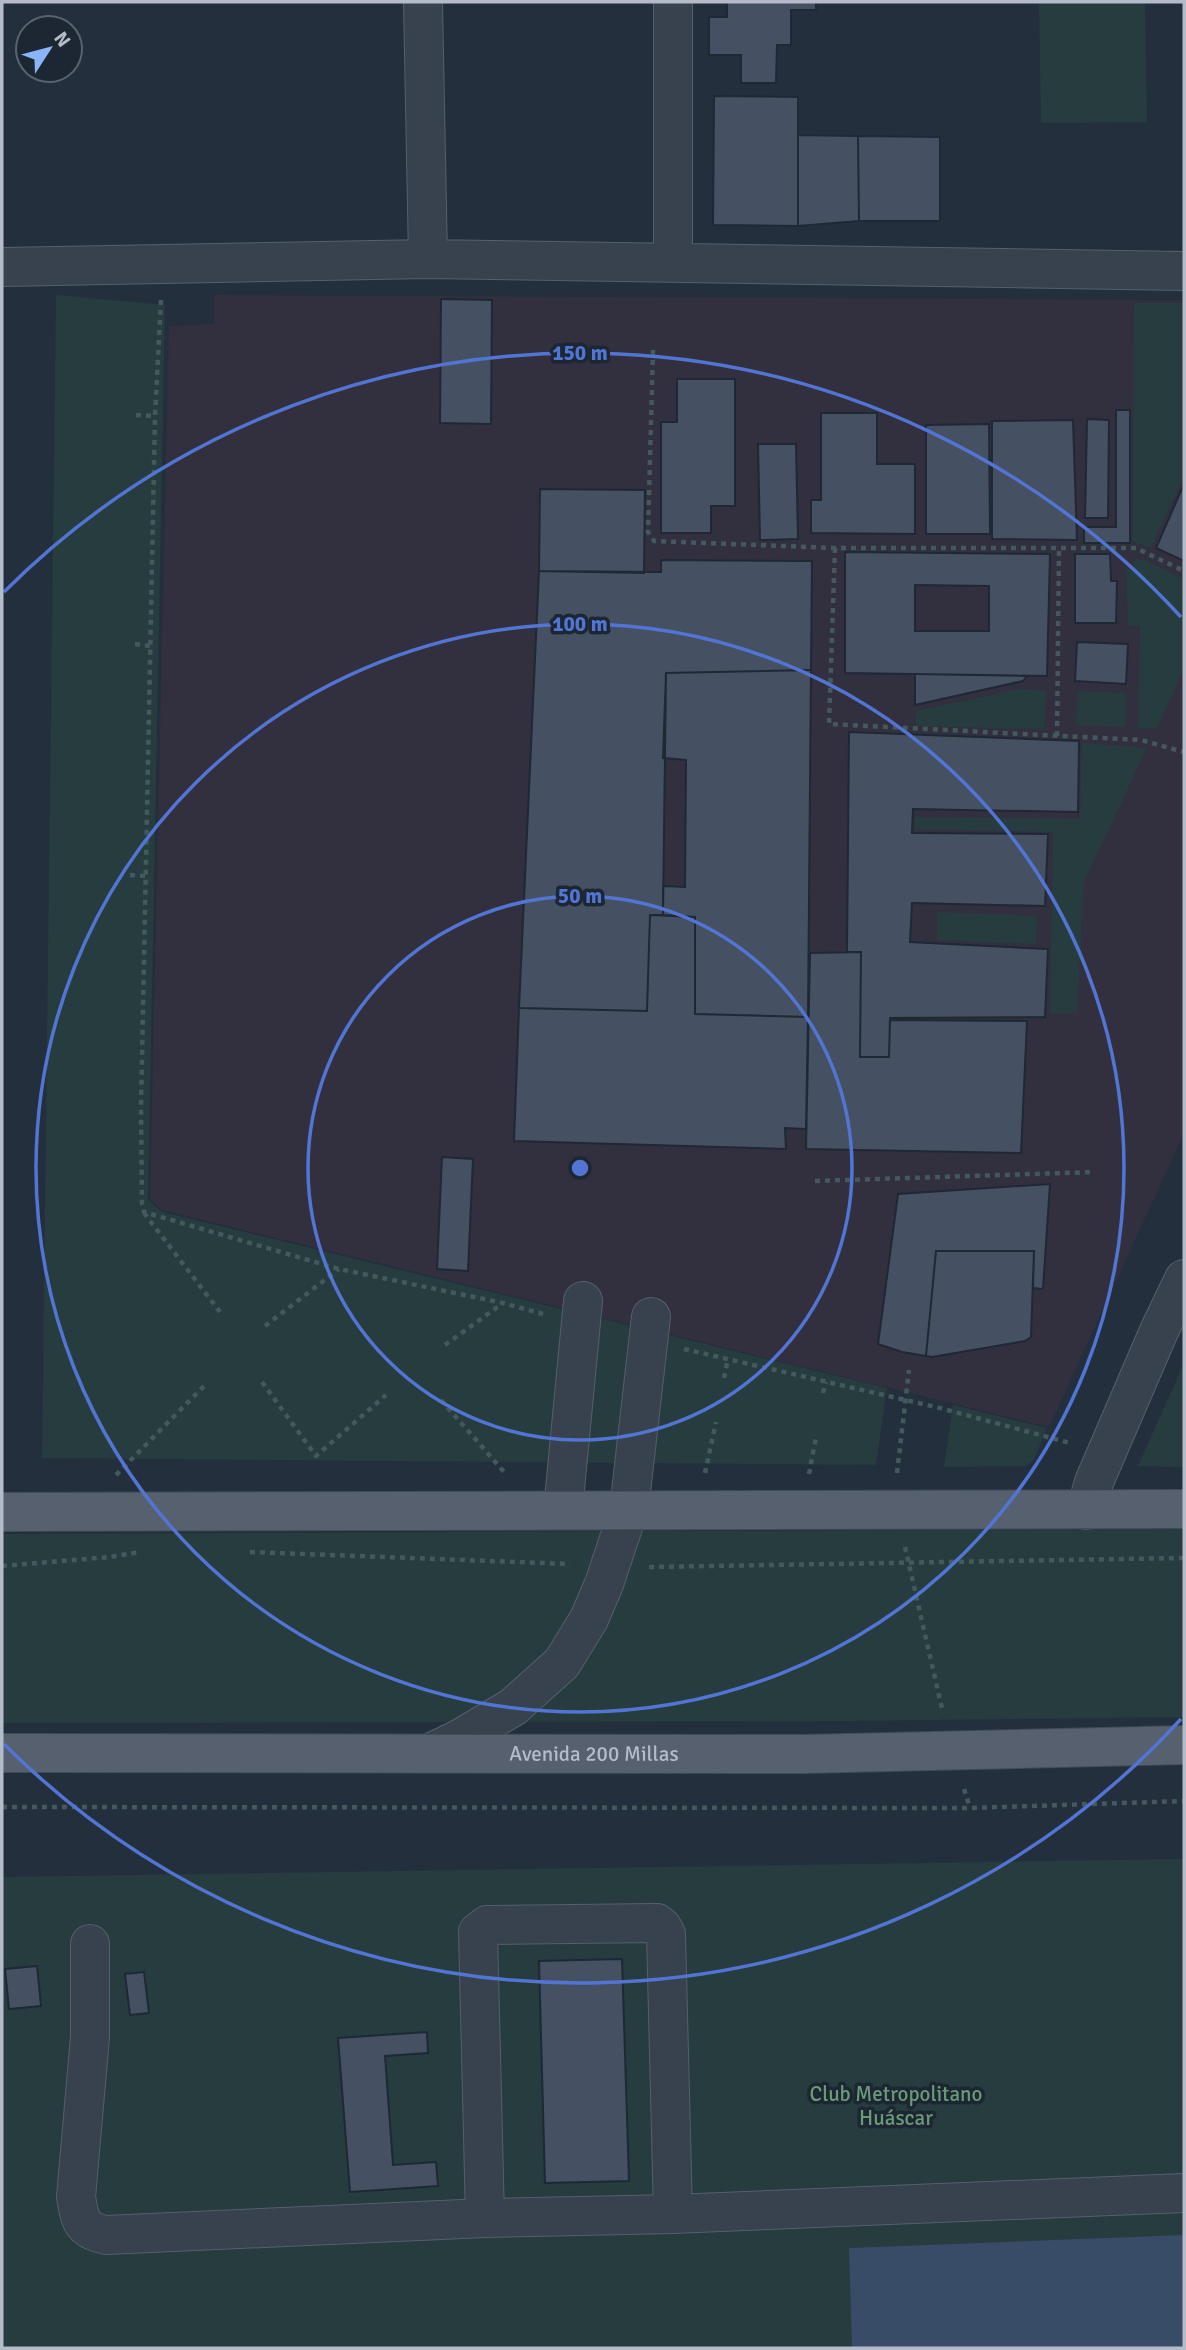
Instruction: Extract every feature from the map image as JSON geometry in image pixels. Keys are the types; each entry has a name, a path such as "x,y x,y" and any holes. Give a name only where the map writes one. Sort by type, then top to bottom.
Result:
{"main road":[{"path":"2,1512 1184,1508"},
{"name":"Avenida 200 Millas","path":"2,1753 804,1754 1184,1745"}],"street":[{"path":"424,2 428,259"},
{"path":"673,2 673,263"},
{"path":"2,267 428,259 1184,271"},
{"path":"1086,1510 1094,1482 1108,1453 1172,1337 1184,1279"},
{"path":"563,1510 582,1312"},
{"path":"432,1752 513,1707 562,1663 589,1619 604,1584 629,1509 650,1329"},
{"path":"485,2218 478,1932 486,1925 657,1923 662,1927 666,1934 673,2214"},
{"path":"90,1944 90,2037 76,2197 80,2220 93,2232 106,2235 485,2218 673,2214 1184,2193"}],"path":[{"path":"163,264 155,416 141,1108 142,1204 144,1212 220,1312"},
{"path":"653,350 648,532 654,541 835,548 1136,548 1184,571"},
{"path":"136,415 155,416"},
{"path":"1057,736 1059,547"},
{"path":"835,548 829,724 1141,740 1184,751"},
{"path":"135,644 150,646"},
{"path":"130,875 146,876"},
{"path":"134,1107 141,1108"},
{"path":"815,1181 1095,1172"},
{"path":"144,1212 339,1269 503,1303 582,1312"},
{"path":"265,1326 339,1269"},
{"path":"445,1345 503,1303"},
{"path":"650,1329 728,1359 1108,1453"},
{"path":"724,1378 728,1359"},
{"path":"909,1370 896,1510 951,1751 970,1808"},
{"path":"262,1382 317,1456 386,1395"},
{"path":"823,1393 827,1382"},
{"path":"107,1483 204,1386"},
{"path":"441,1400 512,1481"},
{"path":"703,1479 716,1422"},
{"path":"808,1479 817,1437"},
{"path":"2,1807 970,1808 1184,1801"}],"shaded area":[{"path":"214,295 1184,300 1184,1133 1049,1427 162,1210 150,1198 169,326 214,324"}],"green space":[{"path":"1039,2 1145,2 1147,122 1041,123"},
{"path":"56,295 165,305 148,1200 162,1212 887,1388 876,1465 42,1458"},
{"path":"1134,303 1184,303 1184,475 1151,548 1133,542"},
{"path":"1134,559 1144,560 1184,579 1184,669 1157,729 1138,728 1140,626 1128,625 1126,569 1134,568"},
{"path":"1020,689 1046,691 1044,729 916,726 916,711"},
{"path":"1078,691 1126,693 1125,727 1076,725"},
{"path":"1082,743 1147,748 1084,882 1077,1013 1050,1013 1053,832 915,829 915,817 1080,819"},
{"path":"937,912 1037,916 1036,944 937,940"},
{"path":"1184,1363 1184,1467 1138,1466"},
{"path":"953,1405 1047,1428 1034,1460 1025,1466 944,1467"},
{"path":"1184,1529 1184,1717 848,1721 2,1723 2,1534"},
{"name":"Club Metropolitano Huáscar","path":"1184,1859 1184,2348 2,2348 2,1877"}],"water":[{"path":"1184,2235 1184,2348 852,2348 849,2248"}],"building":[{"path":"727,2 816,2 816,10 791,10 791,45 777,45 776,83 741,83 741,55 709,55 709,17 727,17"},
{"path":"714,96 798,97 798,226 713,225"},
{"path":"798,135 858,136 859,221 798,226"},
{"path":"858,136 940,137 940,221 859,221"},
{"path":"441,299 492,300 491,424 440,423"},
{"path":"677,379 735,379 735,506 711,506 711,533 661,533 661,422 677,422"},
{"path":"1116,410 1130,410 1130,543 1084,543 1084,527 1116,527"},
{"path":"821,413 877,413 877,464 915,464 915,534 811,533 811,500 821,500"},
{"path":"1087,419 1109,420 1108,518 1085,518"},
{"path":"1073,420 1077,540 992,539 992,421"},
{"path":"989,424 990,534 926,534 926,425"},
{"path":"758,444 796,444 798,539 760,540"},
{"path":"1184,484 1184,561 1156,548"},
{"path":"540,489 645,490 644,573 539,571"},
{"path":"845,552 1050,554 1047,676 845,673","holes":["915,585 989,586 989,631 915,631"]},
{"path":"1075,554 1110,554 1111,581 1117,581 1116,623 1075,623"},
{"path":"661,560 812,561 811,670 666,673 663,915 650,915 647,1011 519,1008 539,571 661,572"},
{"path":"1077,642 1128,644 1126,684 1075,681"},
{"path":"811,670 808,1017 695,1014 695,917 663,915 663,886 685,887 686,760 663,758 666,673"},
{"path":"915,674 1027,676 1023,681 915,705"},
{"path":"849,732 1079,741 1078,812 913,809 912,833 1048,834 1045,906 912,903 910,942 1048,949 1045,1017 890,1018 889,1057 860,1057 861,952 847,952"},
{"path":"650,915 695,917 695,1014 808,1017 806,1129 785,1128 786,1149 514,1141 519,1008 647,1011"},
{"path":"861,952 860,1057 889,1057 890,1020 1027,1021 1021,1153 806,1149 810,953"},
{"path":"442,1157 473,1159 468,1271 437,1269"},
{"path":"1050,1184 1043,1289 1033,1288 1034,1251 936,1251 926,1356 878,1344 898,1194"},
{"path":"936,1251 1034,1251 1031,1337 1025,1341 926,1356"},
{"path":"622,1959 629,2181 545,2183 539,1961"},
{"path":"37,1966 41,2006 9,2009 5,1969"},
{"path":"144,1972 149,2013 130,2015 125,1974"},
{"path":"427,2032 428,2053 385,2056 393,2165 436,2162 438,2186 350,2192 338,2038"}]}
